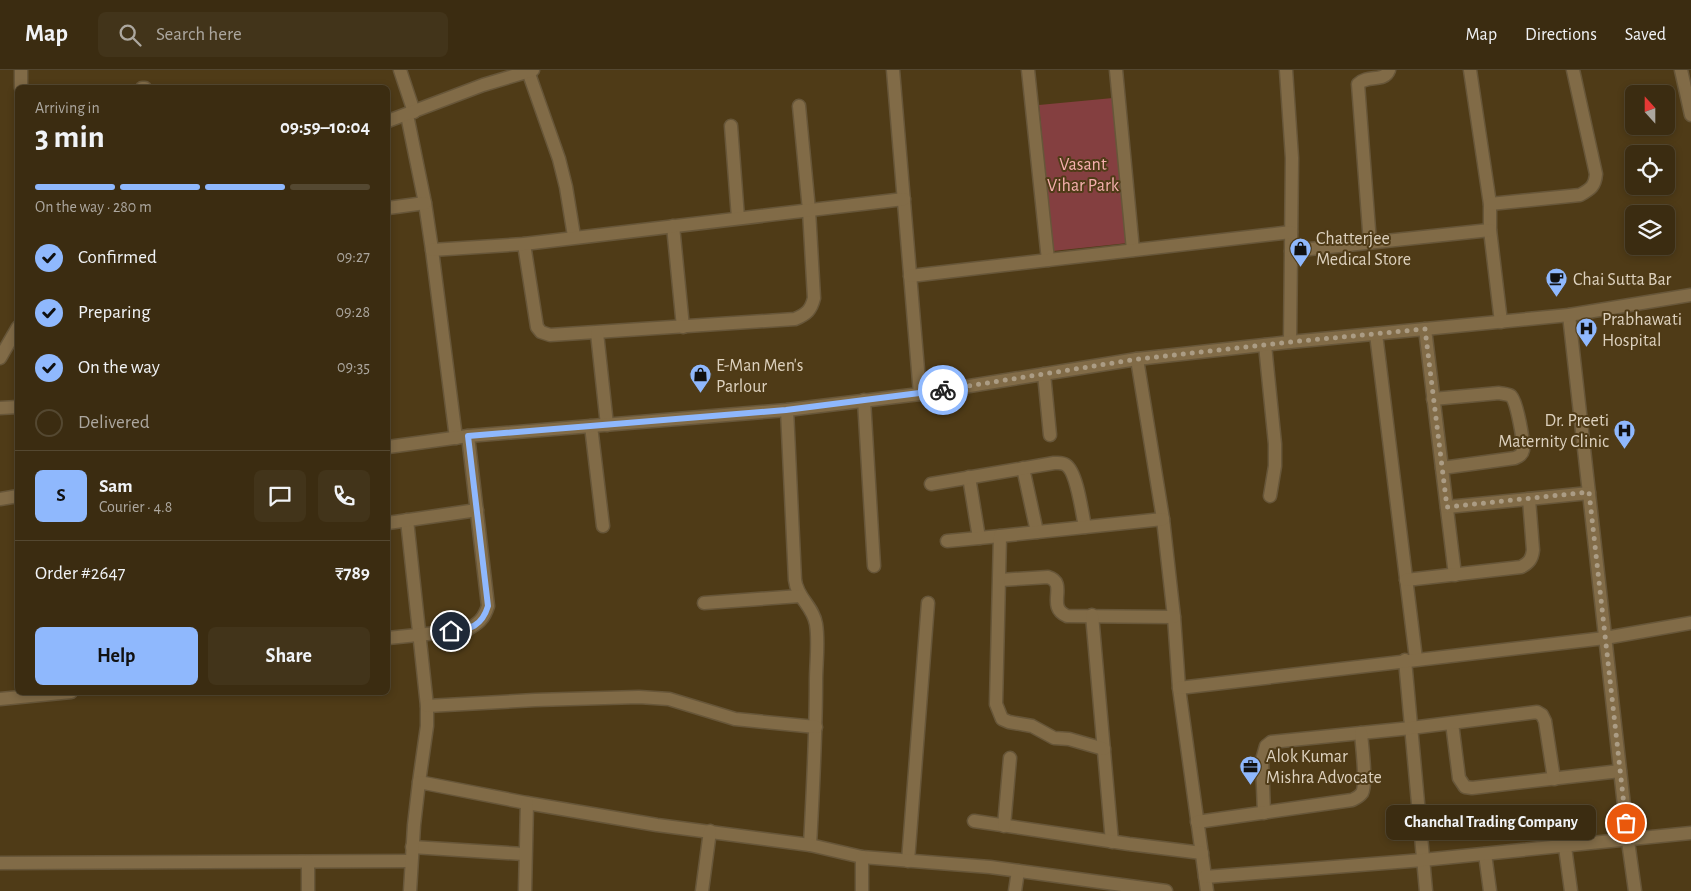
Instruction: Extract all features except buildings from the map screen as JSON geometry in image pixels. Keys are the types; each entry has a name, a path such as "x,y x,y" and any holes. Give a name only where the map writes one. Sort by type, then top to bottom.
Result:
{"street":[{"path":"21,70 21,85"},
{"path":"390,638 466,630 478,624 485,616 488,606 477,510 462,437 410,113 400,70"},
{"path":"893,70 920,394"},
{"path":"1028,70 1048,260"},
{"path":"1116,70 1133,250"},
{"path":"1286,70 1292,158 1290,342"},
{"path":"1370,243 1358,84 1364,80 1383,78 1387,76 1390,70"},
{"path":"1470,70 1490,204 1490,230 1501,322"},
{"path":"1490,204 1580,195 1591,190 1596,174 1573,70"},
{"path":"1681,70 1691,115"},
{"path":"390,120 483,85 531,71 560,159 574,236"},
{"path":"524,244 537,328 550,336 796,319 805,315 811,309 814,298 809,210 799,106"},
{"path":"732,126 738,218"},
{"path":"432,250 524,244 574,236 904,199"},
{"path":"390,208 425,203"},
{"path":"673,226 684,327"},
{"path":"1291,251 1490,230"},
{"path":"910,276 1291,232"},
{"path":"390,447 462,437 786,410 920,394 1138,359 1569,315 1691,295"},
{"path":"1569,315 1635,891"},
{"path":"1425,329 1455,574"},
{"path":"0,358 15,332"},
{"path":"598,333 607,424"},
{"path":"1376,334 1406,580 1411,659 1411,728 1426,891"},
{"path":"1265,345 1275,444 1275,466 1270,496"},
{"path":"1138,359 1163,519 1174,617 1179,688 1207,891"},
{"path":"1044,374 1050,435"},
{"path":"1434,399 1499,393 1508,394 1512,397 1515,404 1522,440 1523,450 1521,455 1515,458 1442,468"},
{"path":"864,400 874,566"},
{"path":"0,408 15,407"},
{"path":"786,410 796,589 811,608 816,625 816,727 810,845"},
{"path":"591,426 604,526"},
{"path":"931,484 1054,463 1064,463 1070,468 1074,476 1085,527"},
{"path":"1023,468 1037,532"},
{"path":"969,477 979,538"},
{"path":"1447,507 1589,492"},
{"path":"0,499 15,496"},
{"path":"1406,580 1521,567 1528,564 1532,558 1533,550 1529,498"},
{"path":"390,523 477,510"},
{"path":"947,541 1163,519"},
{"path":"407,520 427,706 427,726 412,847 410,891"},
{"path":"1000,536 996,704 999,714 1002,719 1032,726 1054,738 1069,739 1104,749"},
{"path":"1000,580 1052,578 1056,581 1058,587 1056,605 1060,613 1066,616 1174,617"},
{"path":"704,603 800,596"},
{"path":"908,861 928,604"},
{"path":"1092,616 1112,842"},
{"path":"1179,688 1411,659 1605,638 1691,623"},
{"path":"0,699 41,695"},
{"path":"427,706 639,697 669,699 735,719 816,727"},
{"path":"1264,813 1263,751 1272,742 1411,728 1537,712 1542,715 1545,721 1554,779"},
{"path":"1452,723 1459,778 1464,787 1472,788 1620,771"},
{"path":"1197,822 1352,800 1359,797 1363,791 1364,782 1361,733"},
{"path":"1004,826 1010,758"},
{"path":"419,782 657,825 810,845 862,857 990,867 1166,891"},
{"path":"525,891 524,854 527,803"},
{"path":"974,821 1112,842 1202,853"},
{"path":"702,891 710,831"},
{"path":"1205,877 1423,860 1691,833"},
{"path":"412,847 524,854"},
{"path":"1565,847 1571,891"},
{"path":"1485,854 1490,891"},
{"path":"862,857 862,891"},
{"path":"0,863 411,861"},
{"path":"308,862 308,891"},
{"path":"1015,891 1018,871"}],"green space":[{"name":"Vasant Vihar Park","path":"1113,98 1128,243 1053,251 1039,105"}],"way so far":[{"path":"943,390 1138,359 1425,329 1447,507 1589,492 1626,823"}],"place":[{"name":"Chatterjee Medical Store","path":"1300,267"},
{"name":"Chai Sutta Bar","path":"1557,298"},
{"name":"Prabhawati Hospital","path":"1586,348"},
{"name":"E-Man Men's Parlour","path":"700,394"},
{"name":"Dr. Preeti Maternity Clinic","path":"1625,449"},
{"name":"Alok Kumar Mishra Advocate","path":"1250,785"},
{"name":"Chanchal Trading Company","path":"1626,823"}],"route":[{"path":"451,631 466,630 478,624 485,616 488,606 468,436 786,410 943,390"}]}
